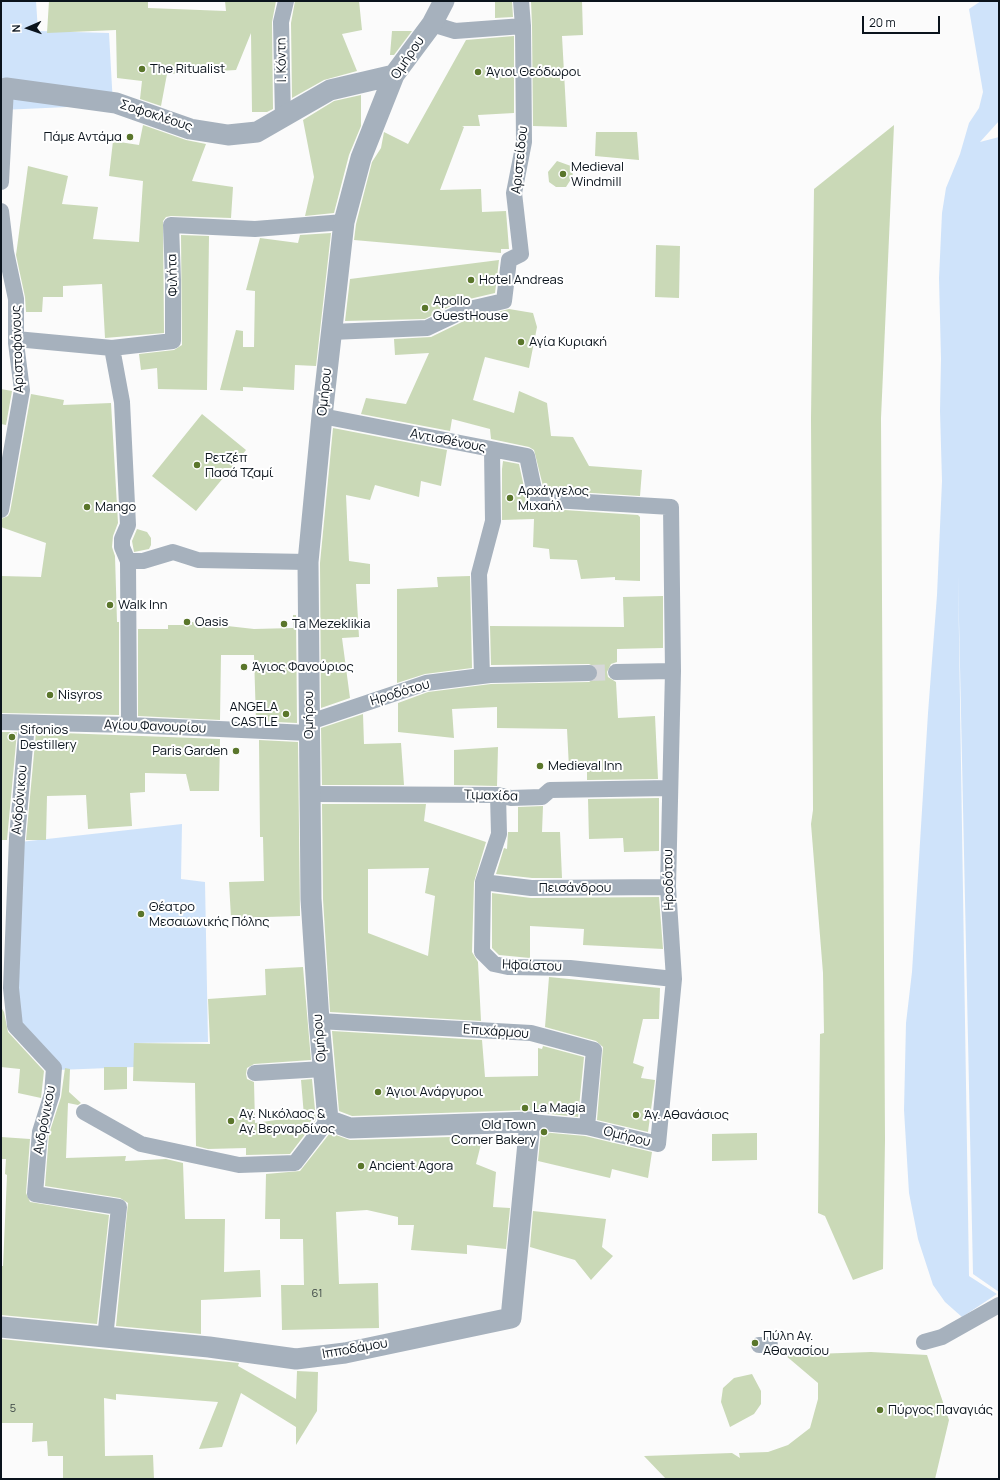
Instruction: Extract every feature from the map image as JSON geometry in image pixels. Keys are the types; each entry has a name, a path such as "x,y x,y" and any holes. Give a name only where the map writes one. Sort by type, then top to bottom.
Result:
{"street":[{"name":"Ι. Κόντη","path":"283,119 281,22 286,1"},
{"name":"Ομήρου","path":"444,1 432,24 394,75 362,158 344,222 322,416 308,562 311,900 318,1021 328,1120 350,1128 530,1122 587,1127 658,1144"},
{"name":"Αριστείδου","path":"331,332 427,328 465,310 504,301 509,260 521,254 514,193 524,142 522,1"},
{"path":"432,24 455,31 523,26"},
{"name":"Σοφοκλέους","path":"4,89 116,103 190,129 228,134 257,132 283,119 330,90 394,75"},
{"path":"1,182 4,89"},
{"name":"Αριστοφάνους","path":"1,211 6,252 16,299 16,339 22,390 1,510"},
{"name":"Φιλήτα","path":"16,339 112,348 173,341 174,280 171,226 255,229 344,222"},
{"path":"112,348 122,408 128,525 122,543 128,562 129,725"},
{"name":"Αντισθένους","path":"322,416 492,450 493,521 479,574 482,676"},
{"name":"Ηροδότου","path":"492,450 527,456 536,499 671,507 673,671 668,887 674,978 658,1144"},
{"path":"128,562 143,561 173,552 198,560 308,562"},
{"path":"616,672 673,671"},
{"name":"Ηροδότου","path":"310,728 426,683 482,676 589,673"},
{"name":"Αγίου Φανουρίου","path":"1,722 310,728"},
{"name":"Ανδρόνικου","path":"27,723 6,988 15,1026 54,1068 52,1094 40,1132 35,1194 119,1207 105,1338"},
{"name":"Τιμαχίδα","path":"311,794 498,795 511,798 542,796 550,790 670,788"},
{"name":"Ηφαίστου","path":"498,795 499,834 483,882 482,952 494,964 508,967 570,968 674,978"},
{"name":"Πεισάνδρου","path":"483,882 531,888 668,887"},
{"name":"Επιχάρμου","path":"318,1021 531,1033 594,1050 587,1127"},
{"path":"255,1073 323,1070"},
{"path":"84,1112 142,1144 239,1165 295,1163 328,1120"},
{"name":"Ιπποδάμου","path":"1,1327 209,1347 296,1359 345,1353 511,1318 530,1122"},
{"path":"924,1342 942,1337 999,1305"}],"shaded area":[{"path":"1,1 36,1 38,31 109,33 113,105 1,110"},
{"path":"981,1 999,1 999,121 980,142 999,137 999,1292 973,1274 958,573 969,1276 997,1294 962,1317 945,1302 933,1285 918,1239 909,1193 904,1110 906,1023 912,972 937,595 942,481 939,278 942,213 946,188 960,154 969,123 979,108 983,92 969,9"},
{"path":"182,824 181,879 205,882 208,1042 134,1043 134,1067 58,1070 21,1027 18,980 20,842"}],"building":[{"path":"49,1 148,1 148,8 226,11 225,1 276,1 272,22 273,109 267,112 252,112 251,33 236,70 167,74 161,106 140,99 142,81 117,78 116,30 47,33"},
{"path":"295,1 359,1 362,30 342,34 357,71 324,80 292,98 291,23"},
{"path":"495,1 512,1 513,17 495,18"},
{"path":"531,1 582,1 583,35 562,36 567,127 533,126"},
{"path":"392,31 412,31 394,55 390,55"},
{"path":"514,36 514,113 478,115 480,126 462,126 464,127 440,190 481,189 482,212 506,211 509,249 501,249 501,253 354,240 356,224 372,162 381,148 384,132 408,144 466,40"},
{"path":"361,95 361,126 349,155 334,213 305,216 314,177 303,120 334,101"},
{"path":"143,125 186,140 206,144 192,181 233,187 231,218 171,216 166,217 163,221 164,333 105,338 102,284 63,286 63,297 43,297 42,312 26,312 25,297 16,255 28,166 68,176 62,204 98,207 93,239 139,242 143,181 109,176 113,141 139,145"},
{"path":"894,125 881,418 885,1140 883,1269 853,1280 825,1216 818,1213 820,1034 824,1033 823,973 811,824 813,810 811,418 814,189"},
{"path":"596,132 637,132 639,160 595,156"},
{"path":"557,161 571,166 573,176 566,187 556,187 549,182 548,172"},
{"path":"331,233 316,366 295,365 294,390 243,387 243,391 220,390 236,330 243,331 243,347 254,347 255,291 246,290 260,238 298,243 300,235"},
{"path":"181,235 209,236 207,390 158,389 157,368 141,370 139,354 174,350 182,345"},
{"path":"656,245 680,246 679,298 655,297"},
{"path":"499,260 495,293 461,301 425,319 345,321 350,279"},
{"path":"509,309 533,313 537,327 529,368 485,357 473,400 514,413 519,391 547,403 551,436 573,437 589,466 642,470 640,496 544,490 534,450 529,447 491,439 490,429 452,419 450,431 361,414 366,398 406,404 429,353 395,355 394,339 431,337 468,319"},
{"path":"1,389 12,391 6,425 1,424"},
{"path":"31,394 64,400 63,405 111,403 118,523 113,536 112,547 115,556 117,622 119,622 119,715 1,713 1,576 41,577 46,543 1,527 1,519 8,516 10,512"},
{"name":"Ρετζέπ Πασά Τζαμί","path":"202,414 246,450 196,511 152,476"},
{"path":"333,428 447,450 441,486 421,481 419,497 375,485 370,500 346,495 349,561 370,564 370,584 356,584 359,637 342,638 350,698 321,708 320,563"},
{"path":"503,461 519,464 529,506 535,508 638,515 640,517 640,581 615,580 615,577 581,579 577,560 550,559 549,549 533,547 534,519 502,520"},
{"path":"137,529 147,532 151,538 151,545 149,549 134,552 132,541"},
{"path":"470,576 472,668 425,674 397,683 397,589 438,587 437,577"},
{"path":"663,596 663,648 617,649 617,662 611,664 607,672 608,677 616,682 618,718 655,716 658,779 587,780 587,767 569,768 567,729 497,728 497,707 452,709 454,738 398,732 398,703 428,692 491,684 589,682 597,677 597,668 589,664 491,665 490,626 624,627 623,597"},
{"path":"293,615 296,615 297,723 256,721 254,655 221,655 220,720 138,716 138,629 168,629 168,625 192,625 192,622 254,629 293,628"},
{"path":"363,714 364,744 401,743 404,785 322,785 321,728"},
{"path":"1,732 17,732 7,840 1,840"},
{"path":"36,732 220,739 219,791 190,791 186,774 145,773 145,792 130,793 132,826 88,829 86,795 47,796 46,840 26,840"},
{"path":"259,740 298,742 300,916 231,918 229,882 264,881 263,837 260,837"},
{"path":"498,747 497,786 454,785 454,750"},
{"path":"659,798 659,851 624,852 623,838 589,839 588,799"},
{"path":"322,804 426,804 424,821 486,842 474,882 472,952 478,962 481,1021 330,1012 323,899","holes":["429,868 425,893 435,896 428,956 368,933 368,869"]},
{"path":"543,806 542,832 560,832 562,878 532,878 496,874 504,848 507,849 508,832 518,832 518,807"},
{"path":"492,893 531,898 659,897 663,949 583,945 584,929 530,926 530,958 499,955 492,948"},
{"path":"303,967 311,1060 254,1064 247,1068 246,1074 247,1079 254,1082 255,1123 304,1116 301,1080 312,1079 316,1120 290,1154 246,1155 246,1148 208,1149 196,1146 195,1083 133,1081 134,1043 210,1044 208,999 266,995 265,969"},
{"path":"549,977 660,988 659,1019 643,1019 633,1063 644,1067 641,1078 655,1080 648,1132 597,1120 603,1047 596,1041 545,1027"},
{"path":"1,1007 4,1012 8,1032 44,1071 41,1098 18,1093 20,1069 1,1067"},
{"path":"332,1031 482,1040 485,1077 538,1076 538,1048 542,1049 543,1046 584,1057 578,1117 541,1113 542,1112 530,1110 352,1116 339,1111"},
{"path":"104,1067 127,1067 127,1089 104,1090"},
{"path":"65,1068 70,1069 69,1092 81,1103 78,1105 68,1103 66,1158 126,1156 125,1161 166,1159 183,1163 185,1219 225,1219 224,1272 260,1270 261,1297 201,1300 201,1334 116,1326 128,1203 120,1198 45,1186 49,1134 61,1097"},
{"path":"541,1132 585,1136 652,1152 648,1178 612,1169 610,1178 538,1161"},
{"path":"330,1133 350,1140 483,1136 476,1164 496,1172 493,1207 510,1208 506,1249 467,1245 467,1254 411,1250 414,1225 398,1225 398,1217 367,1210 336,1212 339,1284 378,1283 379,1328 282,1330 281,1285 304,1285 303,1239 280,1239 280,1219 265,1219 266,1174 300,1171"},
{"path":"757,1133 757,1160 712,1161 712,1134"},
{"path":"1,1137 30,1139 26,1193 30,1202 109,1215 97,1324 1,1315 1,1266 3,1266 7,1175 5,1174 6,1159 1,1159"},
{"path":"533,1211 606,1219 602,1247 613,1256 591,1280 575,1260 530,1247"},
{"path":"1,1339 239,1363 238,1366 296,1399 297,1371 318,1372 317,1411 296,1445 296,1427 241,1393 222,1447 199,1449 218,1402 116,1394 116,1400 104,1398 105,1456 153,1455 154,1479 63,1479 63,1456 48,1456 47,1441 32,1442 33,1423 1,1423"},
{"name":"Πύργος Παναγιάς","path":"871,1352 927,1355 949,1420 935,1479 666,1479 644,1456 732,1453 740,1458 739,1453 768,1452 788,1445 810,1428 818,1399 818,1383 785,1355"},
{"path":"752,1374 761,1391 761,1404 754,1414 730,1427 721,1402 723,1388 734,1378"}],"tunnel":[{"path":"589,673 616,672"}],"place":[{"name":"The Ritualist","path":"142,69"},
{"name":"Άγιοι Θεόδωροι","path":"478,72"},
{"name":"Πάμε Αντάμα","path":"130,137"},
{"name":"Medieval Windmill","path":"563,174"},
{"name":"Hotel Andreas","path":"471,280"},
{"name":"Apollo GuestHouse","path":"425,308"},
{"name":"Αγία Κυριακή","path":"521,342"},
{"name":"Ρετζέπ Πασά Τζαμί","path":"197,465"},
{"name":"Αρχάγγελος Μιχαήλ","path":"510,498"},
{"name":"Mango","path":"87,507"},
{"name":"Walk Inn","path":"110,605"},
{"name":"Oasis","path":"187,622"},
{"name":"Ta Mezeklikia","path":"284,624"},
{"name":"Άγιος Φανούριος","path":"244,667"},
{"name":"Nisyros","path":"50,695"},
{"name":"ANGELA CASTLE","path":"286,714"},
{"name":"Sifonios Destillery","path":"12,737"},
{"name":"Paris Garden","path":"236,751"},
{"name":"Medieval Inn","path":"540,766"},
{"name":"Θέατρο Μεσαιωνικής Πόλης","path":"141,914"},
{"name":"Άγιοι Ανάργυροι","path":"378,1092"},
{"name":"La Magia","path":"525,1108"},
{"name":"Άγ. Αθανάσιος","path":"636,1115"},
{"name":"Αγ. Νικόλαος & Αγ. Βερναρδίνος","path":"231,1121"},
{"name":"Old Town Corner Bakery","path":"544,1132"},
{"name":"Ancient Agora","path":"361,1166"},
{"name":"Πύλη Αγ. Αθανασίου","path":"755,1343"},
{"name":"Πύργος Παναγιάς","path":"880,1410"}]}
